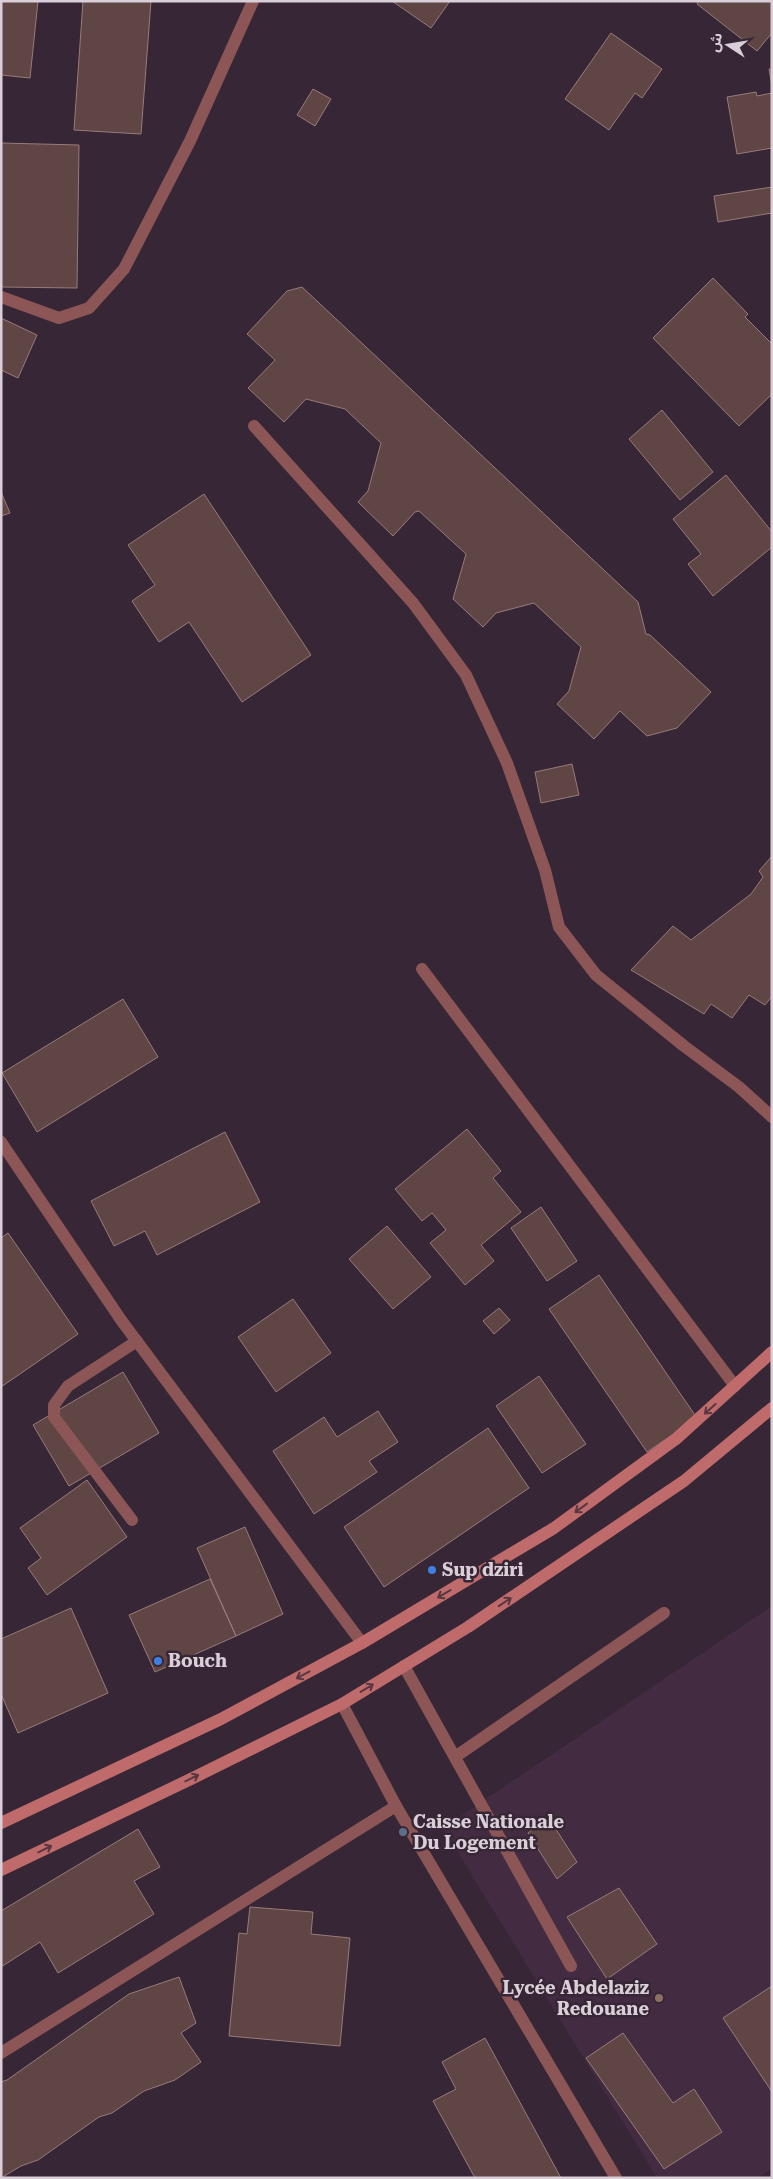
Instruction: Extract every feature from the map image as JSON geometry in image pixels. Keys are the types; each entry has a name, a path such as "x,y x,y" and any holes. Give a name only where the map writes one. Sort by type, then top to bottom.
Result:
{"main road":[{"path":"1,1823 221,1719 362,1643 554,1528 676,1440 772,1352"},
{"path":"1,1870 342,1704 468,1627 684,1481 772,1408"}],"street":[{"path":"1,297 58,318 89,308 124,269 190,141 253,1"},
{"path":"254,426 413,603 466,675 507,763 545,870 559,926 596,975 684,1046 739,1087 772,1117"},
{"path":"422,969 735,1386"},
{"path":"1,1142 137,1341 362,1643"},
{"path":"132,1520 54,1417 54,1405 68,1386 137,1341"},
{"path":"455,1757 664,1613"},
{"path":"404,1666 571,1966"},
{"path":"342,1704 396,1806 616,2178"},
{"path":"1,2053 396,1806"}],"shaded area":[{"name":"Lycée Abdelaziz Redouane","path":"772,1606 772,2168 758,2178 657,2178 443,1828"}],"building":[{"path":"1,1 38,1 30,78 1,75"},
{"path":"83,1 151,1 141,134 74,130"},
{"path":"392,1 450,1 431,28"},
{"path":"699,1 772,1 772,33 757,51 697,4"},
{"path":"611,33 662,69 642,98 635,93 609,130 565,99"},
{"path":"769,69 772,69 772,86"},
{"path":"313,89 331,99 315,126 297,115"},
{"path":"756,92 757,96 772,93 772,148 737,154 727,97"},
{"path":"1,143 79,145 77,288 1,287"},
{"path":"772,187 772,213 718,222 714,196"},
{"path":"713,278 748,314 745,317 772,344 772,394 739,426 653,338"},
{"path":"302,287 638,602 646,634 650,635 711,692 677,728 647,736 620,711 594,739 557,704 569,691 581,647 534,603 496,613 483,627 453,599 466,554 419,511 415,512 393,536 358,502 368,491 381,443 345,409 306,399 284,422 248,388 275,360 247,334 287,291"},
{"path":"1,318 37,335 18,378 1,370"},
{"path":"662,410 713,472 680,500 629,439"},
{"path":"726,475 772,532 772,547 713,596 688,564 701,554 673,519"},
{"path":"1,492 10,513 1,516"},
{"path":"204,494 311,655 242,702 189,622 159,642 132,601 155,585 128,545"},
{"path":"572,764 579,795 541,803 535,772"},
{"path":"772,856 772,996 765,1005 749,995 732,1018 711,1004 704,1014 631,970 673,926 691,940 751,894 763,877 759,871"},
{"path":"123,999 158,1057 37,1132 2,1073"},
{"path":"467,1129 501,1171 493,1178 521,1212 481,1245 494,1261 465,1285 430,1243 446,1230 432,1213 422,1221 395,1189"},
{"path":"225,1132 260,1202 157,1255 145,1231 114,1246 91,1201"},
{"path":"541,1207 577,1261 547,1281 511,1228"},
{"path":"387,1226 431,1277 393,1309 349,1259"},
{"path":"8,1233 78,1334 1,1387 1,1238"},
{"path":"599,1275 697,1418 647,1452 549,1309"},
{"path":"293,1299 331,1353 276,1392 238,1337"},
{"path":"499,1308 510,1320 494,1334 483,1321"},
{"path":"123,1372 159,1433 69,1486 33,1425"},
{"path":"539,1376 586,1444 542,1473 496,1406"},
{"path":"378,1411 398,1442 369,1461 377,1472 314,1514 273,1451 324,1417 337,1437"},
{"path":"488,1428 529,1488 384,1587 344,1527"},
{"path":"87,1480 127,1537 47,1595 28,1568 41,1558 20,1528"},
{"path":"245,1527 283,1614 236,1636 197,1548"},
{"path":"210,1579 236,1636 155,1672 129,1615"},
{"path":"71,1608 108,1693 18,1733 1,1694 1,1639"},
{"path":"548,1817 577,1862 557,1879 528,1833"},
{"path":"138,1829 160,1867 134,1881 154,1914 58,1973 40,1942 1,1967 1,1911"},
{"path":"619,1888 657,1944 607,1979 567,1917"},
{"path":"250,1907 313,1912 311,1934 350,1938 340,2046 229,2036 239,1933 247,1934"},
{"path":"179,1977 196,2023 181,2033 201,2062 175,2080 144,2091 112,2113 99,2117 38,2160 21,2166 1,2178 1,2082 7,2080 129,1994"},
{"path":"772,1986 772,2092 723,2018"},
{"path":"623,2033 673,2103 694,2089 722,2132 664,2169 586,2058"},
{"path":"485,2038 561,2178 475,2178 433,2101 456,2089 442,2062"}],"place":[{"name":"Sup dziri","path":"432,1570"},
{"name":"Bouch","path":"158,1661"},
{"name":"Caisse Nationale Du Logement","path":"403,1832"},
{"name":"Lycée Abdelaziz Redouane","path":"659,1998"}]}
